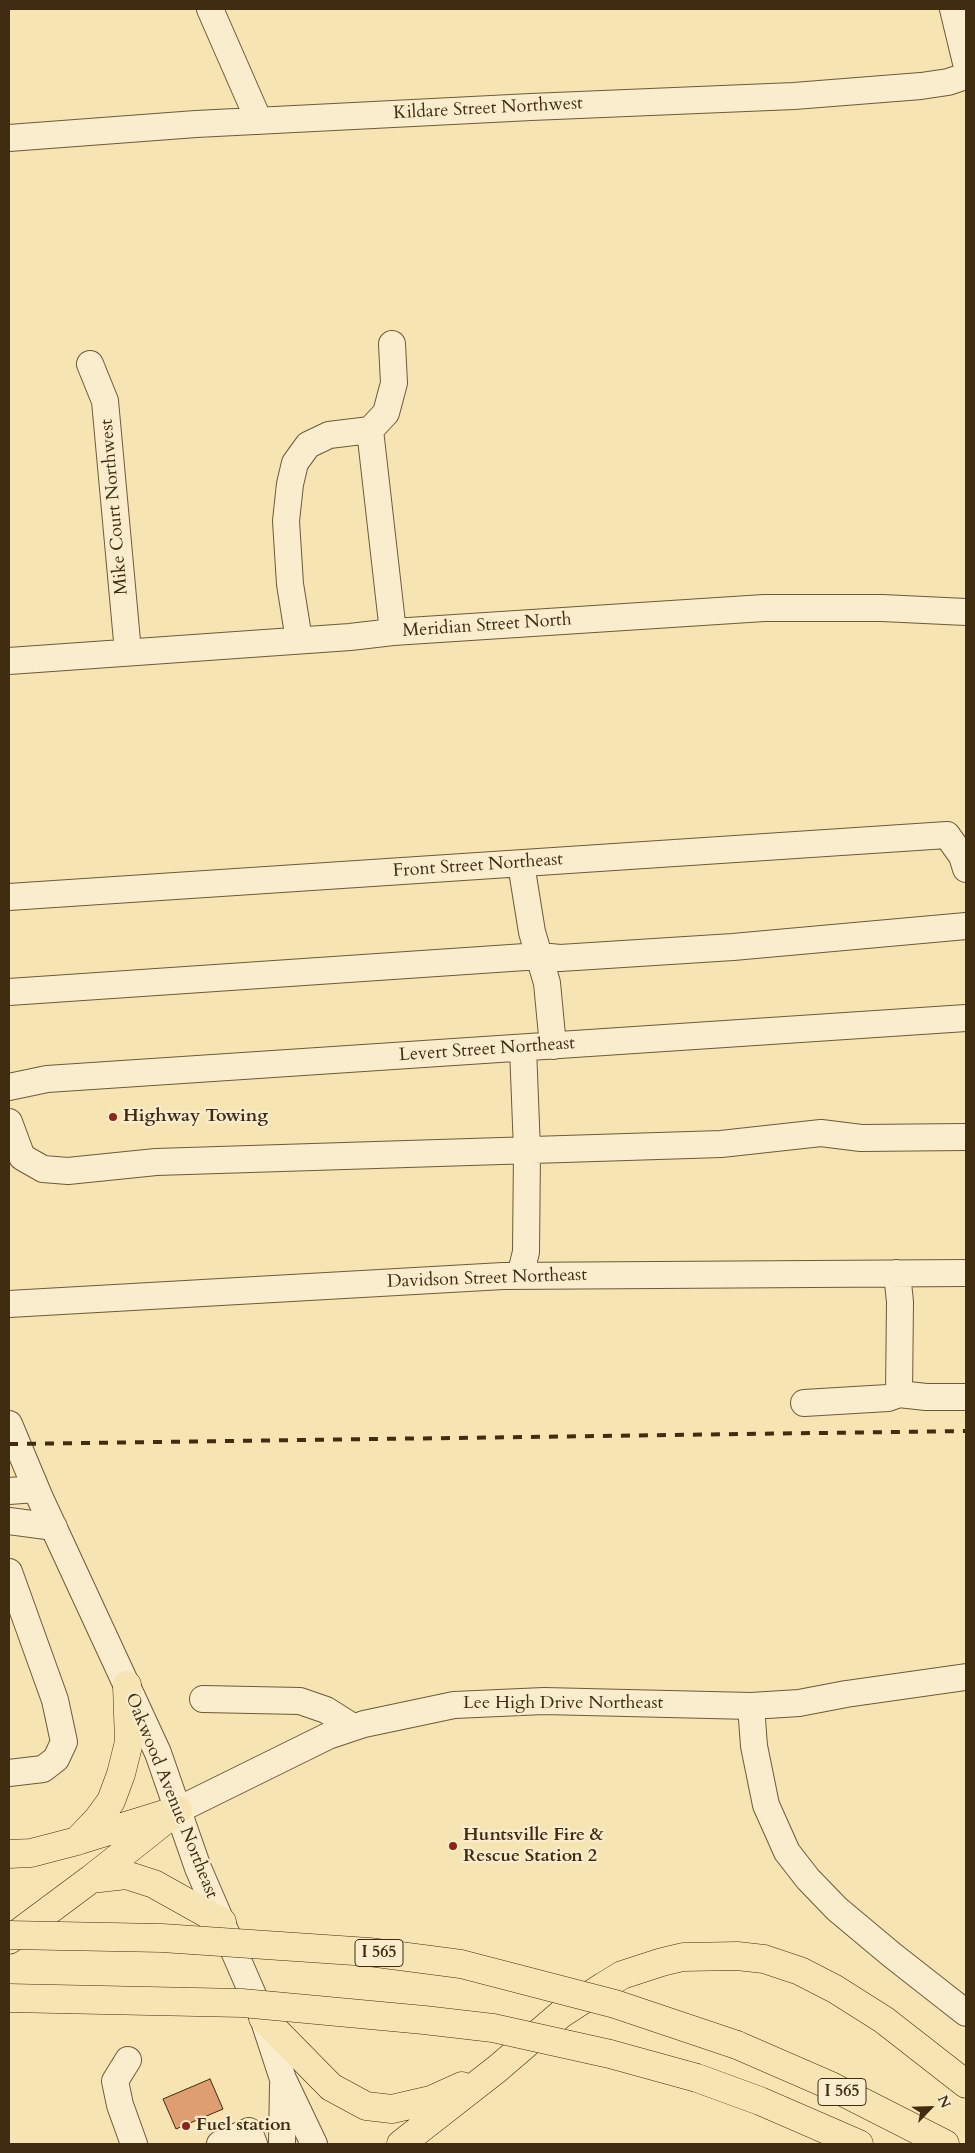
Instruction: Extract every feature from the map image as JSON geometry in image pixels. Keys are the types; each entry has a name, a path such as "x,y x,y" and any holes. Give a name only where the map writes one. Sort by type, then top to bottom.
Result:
{"highway":[{"path":"76,1841 98,1819 111,1801 121,1774 129,1742 127,1685"},
{"path":"9,1854 31,1853 178,1810"},
{"path":"9,1940 91,1879 178,1810"},
{"path":"91,1879 126,1876 154,1884 222,1922"},
{"name":"I 565","path":"9,1934 172,1938 369,1952 461,1964 615,2004 737,2045 829,2085 945,2144"},
{"path":"401,2144 497,2069 561,2014 622,1976 683,1957 737,1956 764,1960 800,1971 835,1989 884,2020 966,2084"},
{"name":"I 565","path":"9,1998 242,2003 493,2028 610,2054 697,2078 760,2102 859,2144"},
{"path":"263,2018 331,2087 366,2106 392,2109 431,2100 497,2069"}],"street":[{"path":"210,9 258,121"},
{"path":"953,9 966,63"},
{"name":"Kildare Street Northwest","path":"9,138 53,133 258,121 794,96 921,86 948,82 966,76"},
{"path":"299,640 290,584 286,521 290,484 295,463 308,445 329,435 370,430 386,413 394,383 392,344"},
{"name":"Mike Court Northwest","path":"90,364 105,400 128,652"},
{"path":"370,430 392,632"},
{"name":"Meridian Street North","path":"9,660 392,632 764,608 882,608 966,612"},
{"name":"Front Street Northeast","path":"9,896 947,835 962,856 966,869"},
{"path":"521,864 532,932 547,983 553,1046"},
{"path":"9,992 540,956 560,958 732,947 966,926"},
{"name":"Levert Street Northeast","path":"9,1087 47,1079 966,1018"},
{"path":"520,1276 526,1252 528,1150 522,1048"},
{"path":"9,1122 22,1157 44,1169 68,1171 156,1162 721,1144 821,1134 861,1138 966,1137"},
{"path":"897,1273 900,1302 899,1394"},
{"name":"Davidson Street Northeast","path":"9,1304 520,1276 966,1273"},
{"path":"804,1403 888,1398 899,1394 926,1397 966,1397"},
{"name":"Oakwood Avenue Northeast","path":"9,1424 36,1489 158,1753 198,1868 263,2018 283,2079 314,2144"},
{"path":"9,1491 36,1489"},
{"path":"9,1521 54,1528"},
{"path":"9,1572 55,1700 64,1742 56,1759 43,1769 9,1773"},
{"name":"Lee High Drive Northeast","path":"178,1810 296,1750 353,1728 410,1713 454,1705 544,1701 751,1706 800,1703 846,1694 966,1677"},
{"path":"203,1700 300,1701 326,1710 353,1728"},
{"path":"751,1706 754,1746 766,1806 787,1852 808,1879 837,1909 892,1956 966,2013"},
{"path":"128,2060 115,2082 120,2105 134,2144"},
{"path":"282,2144 283,2079"},
{"path":"224,2143 249,2131 254,2144"}],"building":[{"path":"210,2079 223,2109 176,2129 163,2099"}],"railway":[{"path":"9,1444 966,1431"}],"place":[{"name":"Highway Towing","path":"113,1117"},
{"name":"Huntsville Fire & Rescue Station 2","path":"453,1846"},
{"name":"Fuel station","path":"186,2126"}]}
